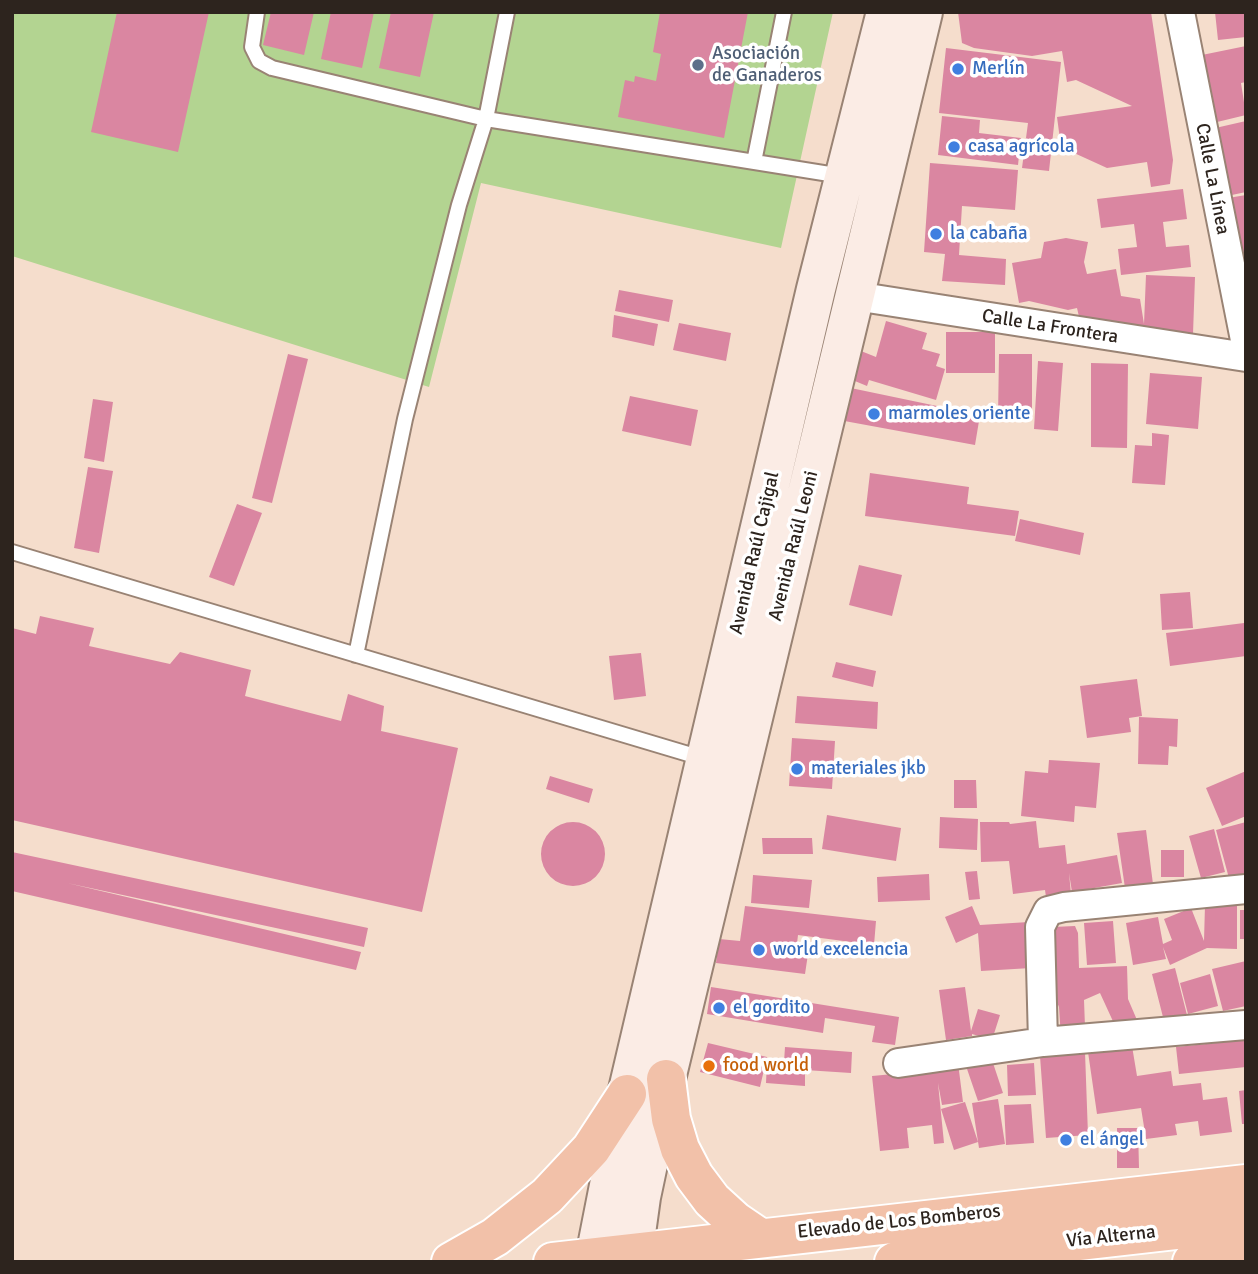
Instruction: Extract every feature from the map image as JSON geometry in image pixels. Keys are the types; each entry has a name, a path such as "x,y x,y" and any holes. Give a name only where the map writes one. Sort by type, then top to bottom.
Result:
{"highway":[{"path":"666,1079 671,1119 694,1176 719,1208 734,1222 760,1238"},
{"path":"452,1262 495,1237 547,1196 591,1149 627,1094"},
{"name":"Elevado de Los Bomberos","path":"553,1262 633,1257 760,1238 1246,1184"},
{"name":"Vía Alterna","path":"894,1262 1246,1222"},
{"path":"1192,1262 1246,1256"}],"main road":[{"name":"Avenida Raúl Cajigal","path":"594,1259 627,1094 723,765 816,289 886,12"},
{"name":"Avenida Raúl Leoni","path":"633,1257 641,1197 666,1079 723,765 855,296 923,12"}],"street":[{"name":"Calle La Línea","path":"1180,12 1245,343"},
{"name":"Calle La Frontera","path":"855,296 1245,343"},
{"path":"1043,1042 1040,927 1048,911 1063,907 1246,890"},
{"path":"898,1063 1043,1042 1246,1025"}],"lane":[{"path":"257,12 252,47 259,61 272,68 486,119 845,177"},
{"path":"356,655 405,419 459,205 486,119 507,12"},
{"path":"754,162 784,12"},
{"path":"12,552 723,765"}],"green space":[{"path":"12,12 833,12 781,248 481,183 429,387 12,256"}],"building":[{"path":"117,12 209,12 178,152 91,132"},
{"path":"271,12 314,12 304,55 263,45"},
{"path":"331,12 374,12 362,68 321,59"},
{"path":"391,12 434,12 420,77 379,68"},
{"name":"Asociación de Ganaderos","path":"660,12 748,12 724,138 618,117 625,80 634,82 635,76 656,81 661,54 653,52"},
{"path":"958,12 1151,12 1173,160 1170,184 1151,187 1147,162 1107,168 1061,147 1057,117 1132,106 1076,80 1067,82 1062,51 1032,56 974,48 962,43"},
{"path":"1215,12 1246,12 1246,37 1218,40"},
{"path":"1246,46 1246,82 1241,83 1246,115 1213,123 1197,56"},
{"path":"946,48 1061,62 1049,171 1022,168 1028,123 939,113"},
{"path":"942,116 980,120 979,133 1021,138 1018,165 938,155"},
{"path":"1246,121 1246,192 1227,196 1211,129"},
{"path":"930,163 1018,170 1015,210 962,206 959,255 1006,259 1005,285 942,281 945,254 924,252"},
{"path":"1183,189 1187,219 1163,222 1166,247 1189,245 1191,267 1121,275 1118,249 1137,247 1134,224 1101,228 1097,199"},
{"path":"1246,195 1246,259 1239,260 1228,198"},
{"path":"1066,238 1088,242 1084,262 1087,274 1116,269 1121,296 1140,299 1144,324 1146,275 1195,277 1193,334 1144,331 1080,321 1077,308 1068,310 1029,301 1019,303 1012,263 1041,258 1044,242"},
{"path":"619,290 673,300 669,322 615,311"},
{"path":"614,315 658,324 654,346 612,337"},
{"path":"886,321 927,333 922,349 940,354 936,366 945,369 936,400 869,380 867,386 850,379 861,351 876,357"},
{"path":"679,323 731,333 726,361 673,350"},
{"path":"946,332 995,332 995,373 946,373"},
{"path":"288,354 308,359 272,503 252,498"},
{"path":"999,354 1032,354 1032,417 998,417"},
{"path":"1038,361 1063,363 1058,431 1034,429"},
{"path":"1091,363 1128,364 1127,448 1091,447"},
{"path":"1150,373 1202,377 1198,429 1146,424"},
{"path":"846,387 980,415 975,445 839,420"},
{"path":"630,396 698,410 691,446 622,431"},
{"path":"93,399 113,402 104,462 84,458"},
{"path":"1152,433 1169,435 1165,485 1132,483 1135,445 1152,446"},
{"path":"88,467 113,471 99,553 74,548"},
{"path":"870,473 969,487 967,504 1019,511 1015,536 865,516"},
{"path":"237,504 262,513 234,586 209,577"},
{"path":"1020,519 1084,533 1080,555 1015,541"},
{"path":"859,565 902,575 892,616 849,605"},
{"path":"1190,592 1193,628 1162,630 1160,594"},
{"path":"40,616 94,628 89,646 170,664 180,652 251,670 245,696 341,721 348,694 384,706 381,731 458,748 422,912 12,820 12,628 36,634"},
{"path":"1244,623 1246,656 1170,666 1166,633"},
{"path":"641,653 646,696 614,700 609,656"},
{"path":"836,662 876,671 873,687 832,677"},
{"path":"1137,679 1142,716 1129,718 1131,732 1087,738 1080,686"},
{"path":"797,696 878,702 877,729 795,723"},
{"path":"1139,717 1178,719 1177,747 1169,746 1168,765 1138,764"},
{"path":"792,738 835,741 832,789 789,786"},
{"path":"1049,760 1100,763 1096,808 1075,806 1074,822 1021,816 1025,771 1048,773"},
{"path":"1246,771 1246,816 1222,826 1206,788"},
{"path":"550,776 593,789 589,803 546,789"},
{"path":"954,780 976,780 977,808 954,808"},
{"path":"827,815 901,828 896,861 822,849"},
{"path":"940,817 978,819 977,850 939,848"},
{"path":"1036,821 1039,848 1065,845 1067,864 1117,855 1122,883 1072,892 1069,873 1071,894 1046,897 1045,890 1013,894 1009,861 981,862 980,822 1010,824"},
{"path":"573,822 596,831 605,854 596,877 573,886 550,877 541,854 550,831"},
{"path":"1246,822 1246,878 1230,882 1216,830"},
{"path":"1214,829 1225,872 1201,878 1189,836"},
{"path":"1146,830 1153,884 1125,888 1117,833"},
{"path":"762,838 812,838 813,854 763,854"},
{"path":"1161,850 1184,850 1184,877 1161,877"},
{"path":"12,852 368,928 364,947 67,883 361,952 356,970 12,891"},
{"path":"977,871 980,899 969,900 965,872"},
{"path":"929,874 930,900 878,902 877,877"},
{"path":"753,875 812,880 809,908 751,903"},
{"path":"1205,905 1237,906 1237,949 1207,948 1170,965 1163,947 1166,959 1133,965 1126,923 1158,917 1163,944 1172,940 1164,919 1191,908 1204,941"},
{"path":"745,906 876,921 874,945 798,935 796,952 808,954 805,974 716,963 719,939 740,941"},
{"path":"972,906 980,925 1029,922 1031,968 981,971 978,933 956,943 945,917"},
{"path":"1240,910 1246,910 1246,939 1240,939"},
{"path":"1113,921 1116,963 1087,965 1084,923"},
{"path":"1075,926 1078,933 1079,968 1127,966 1128,999 1137,1020 1117,1030 1100,993 1084,1000 1085,1027 1061,1038 1056,1000 1053,927"},
{"path":"1246,961 1246,1006 1223,1011 1212,969"},
{"path":"1175,968 1187,1015 1164,1021 1152,974"},
{"path":"1210,974 1218,1006 1188,1014 1180,983"},
{"path":"711,987 899,1017 895,1045 872,1042 875,1026 825,1018 823,1033 707,1014"},
{"path":"965,987 971,1031 978,1009 1000,1015 992,1040 972,1034 946,1040 939,990"},
{"path":"1246,1040 1246,1067 1179,1074 1176,1047"},
{"path":"708,1043 767,1057 760,1087 700,1072"},
{"path":"1132,1046 1137,1076 1171,1071 1173,1086 1201,1083 1203,1100 1227,1097 1232,1132 1200,1136 1198,1121 1175,1124 1177,1135 1146,1139 1141,1108 1097,1114 1088,1052"},
{"path":"785,1047 852,1052 851,1073 805,1070 805,1086 766,1083 767,1061 784,1062"},
{"path":"1085,1052 1088,1135 1046,1138 1040,1056"},
{"path":"991,1057 1003,1093 978,1101 966,1066"},
{"path":"958,1063 963,1102 942,1105 938,1083 944,1143 934,1144 932,1125 907,1128 909,1148 880,1151 872,1076 937,1070"},
{"path":"1034,1063 1036,1095 1008,1096 1007,1065"},
{"path":"1246,1090 1246,1124 1242,1124 1239,1091"},
{"path":"998,1099 1005,1144 979,1148 972,1103"},
{"path":"965,1102 978,1142 954,1150 941,1109"},
{"path":"1031,1104 1034,1143 1006,1145 1004,1105"},
{"path":"1117,1128 1138,1128 1139,1168 1117,1168"}],"place":[{"name":"Asociación de Ganaderos","path":"698,65"},
{"name":"Merlín","path":"958,69"},
{"name":"casa agrícola","path":"954,147"},
{"name":"la cabaña","path":"936,234"},
{"name":"marmoles oriente","path":"874,414"},
{"name":"materiales jkb","path":"797,769"},
{"name":"world excelencia","path":"759,950"},
{"name":"el gordito","path":"719,1008"},
{"name":"food world","path":"709,1066"},
{"name":"el ángel","path":"1066,1140"}]}
